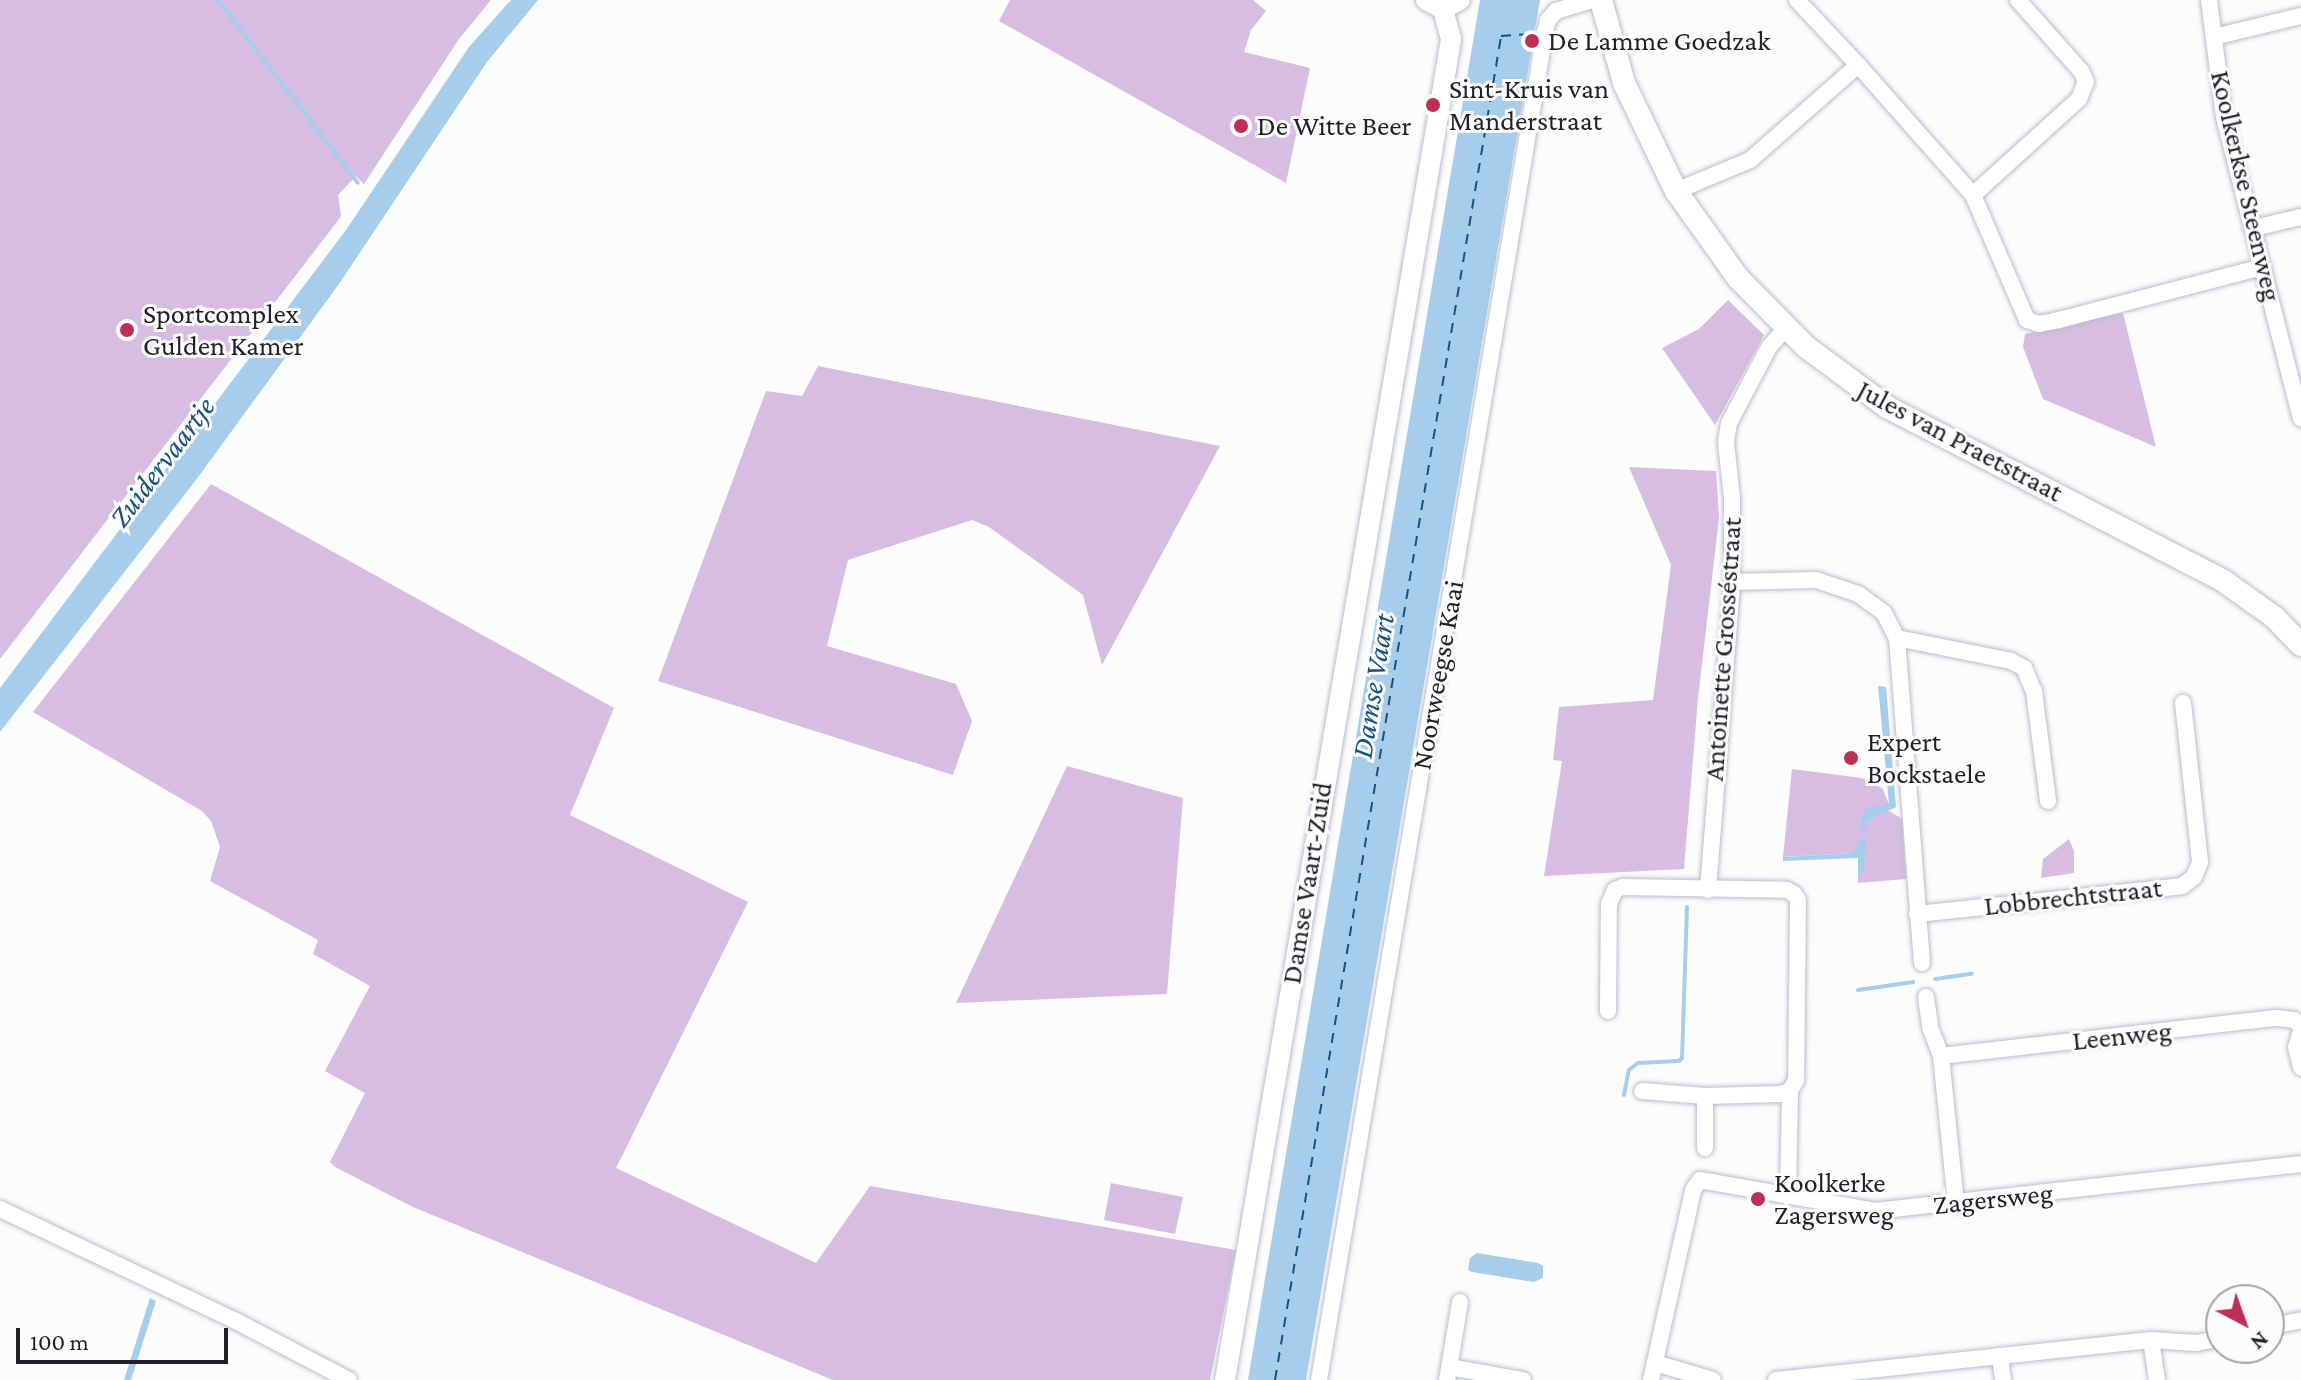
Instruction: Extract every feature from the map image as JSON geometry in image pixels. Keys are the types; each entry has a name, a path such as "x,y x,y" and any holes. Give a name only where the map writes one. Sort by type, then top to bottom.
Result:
{"main road":[{"name":"Jules van Praetstraat","path":"1601,0 1624,83 1676,191 1711,245 1786,328 1828,366 1887,407 2193,564 2261,608 2301,645"}],"street":[{"name":"Noorweegse Kaai","path":"1319,1380 1545,32 1548,20 1556,11 1593,0"},
{"path":"1797,0 1973,195 2027,320 2039,324 2263,267"},
{"path":"1973,195 2079,99 2086,82 2081,71 2018,0"},
{"name":"Koolkerkse Steenweg","path":"2209,0 2224,117 2301,418"},
{"name":"Damse Vaart-Zuid","path":"1225,1380 1451,39 1443,3"},
{"path":"2214,37 2301,16"},
{"path":"1676,191 1750,160 1858,65"},
{"path":"2254,228 2301,217"},
{"name":"Antoinette Grosséstraat","path":"1708,890 1732,582 1732,498 1726,442 1729,423 1769,347 1786,328"},
{"path":"1732,582 1816,580 1858,594 1884,613 1897,638 1922,963"},
{"path":"1897,638 2011,661 2024,668 2034,691 2048,801"},
{"name":"Lobbrechtstraat","path":"1917,914 2182,886 2194,877 2200,862 2183,703"},
{"path":"1608,1011 1609,904 1615,890 1623,887 1787,890 1798,900 1796,1080 1790,1091 1788,1196"},
{"path":"1926,997 1932,1037 1941,1056 1956,1204"},
{"name":"Leenweg","path":"1941,1056 2276,1018 2294,1020 2301,1029"},
{"path":"2301,1029 2296,1047 2301,1067"},
{"path":"1642,1091 1705,1096 1790,1091"},
{"path":"1705,1096 1705,1148"},
{"name":"Zagersweg","path":"1651,1380 1693,1190 1700,1180 1863,1211 1956,1204 2301,1164"},
{"path":"0,1209 150,1279 349,1380"},
{"path":"1460,1302 1448,1374 1523,1380"},
{"path":"1776,1380 1869,1376 2000,1356 2151,1340 2205,1341"},
{"path":"2151,1340 2157,1380"},
{"path":"2000,1356 2003,1380"},
{"path":"1655,1363 1713,1380"}],"shaded area":[{"name":"Sportcomplex Gulden Kamer","path":"0,0 491,0 459,39 364,184 356,176 338,195 341,216 333,227 0,659"},
{"name":"De Witte Beer","path":"1010,0 1253,0 1266,11 1251,30 1244,52 1310,68 1286,183 999,21"},
{"path":"1728,300 1764,335 1715,425 1662,348 1699,329"},
{"path":"2123,313 2156,447 2043,399 2023,347 2025,334"},
{"path":"818,366 1220,446 1102,665 1083,595 989,527 972,520 848,560 827,646 956,684 972,721 953,775 658,681 766,391 802,396"},
{"path":"1629,467 1716,471 1719,518 1698,698 1684,869 1544,876 1562,761 1553,760 1559,707 1653,700 1671,565"},
{"path":"211,484 614,708 570,815 748,902 616,1168 816,1263 870,1186 1236,1250 1210,1380 833,1380 413,1207 335,1167 330,1162 365,1093 325,1071 370,986 313,954 318,940 210,881 220,847 211,821 202,811 33,712"},
{"path":"1067,766 1183,798 1167,994 956,1003"},
{"path":"1792,769 1862,778 1882,788 1889,804 1866,822 1888,810 1902,819 1906,879 1858,883 1858,875 1864,873 1859,850 1854,853 1783,857"},
{"path":"2069,839 2074,851 2074,873 2041,878 2043,859"},
{"path":"1111,1183 1183,1197 1175,1234 1104,1220"}],"water":[{"path":"511,0 538,0 487,62 339,284 196,480 0,732 0,688 346,230 469,47"},
{"name":"Damse Vaart","path":"1480,0 1540,0 1306,1380 1248,1380"},
{"path":"1878,686 1886,687 1896,807 1866,822 1867,829 1860,828 1863,813 1870,807 1889,804"},
{"path":"1860,838 1866,838 1864,873 1858,875 1858,858 1783,861 1783,857 1854,853"},
{"path":"1477,1253 1538,1263 1543,1266 1543,1278 1534,1282 1472,1272 1468,1270 1470,1258"},
{"path":"150,1298 156,1301 131,1380 124,1380"}],"waterway":[{"path":"218,0 358,183"},
{"path":"1624,1095 1629,1070 1638,1063 1679,1061 1682,1058 1687,907"},
{"path":"1935,979 1972,974"},
{"path":"1858,990 1913,982"}],"ferry route":[{"path":"1275,1380 1501,36 1529,34"}],"place":[{"name":"De Lamme Goedzak","path":"1532,41"},
{"name":"Sint-Kruis van Manderstraat","path":"1433,105"},
{"name":"De Witte Beer","path":"1241,126"},
{"name":"Sportcomplex Gulden Kamer","path":"127,330"},
{"name":"Expert Bockstaele","path":"1851,758"},
{"name":"Koolkerke Zagersweg","path":"1758,1199"}],"water label":[{"name":"Zuidervaartje","path":"162,462"}]}
